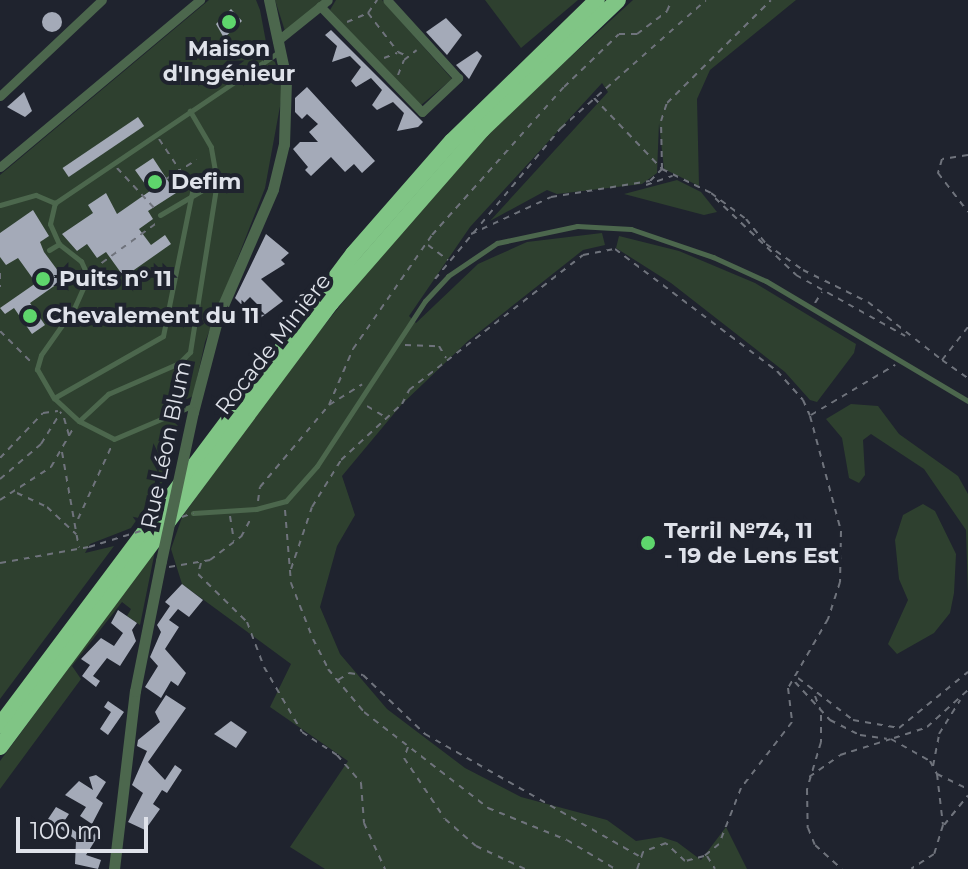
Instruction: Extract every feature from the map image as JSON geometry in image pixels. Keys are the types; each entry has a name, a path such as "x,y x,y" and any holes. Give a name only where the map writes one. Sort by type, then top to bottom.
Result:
{"highway":[{"name":"Rocade Minière","path":"0,725 276,349 353,254 452,141 597,0"},
{"name":"Rocade Minière","path":"0,747 331,303 453,161 618,0"}],"street":[{"path":"0,96 102,0"},
{"path":"0,167 200,0"},
{"name":"Rue Léon Blum","path":"114,869 135,691 194,409 218,317 277,174 288,110 269,0"},
{"path":"278,46 324,3 339,26 422,112 458,78 387,0"}],"lane":[{"path":"194,409 115,439 79,421 54,398 37,369 49,339 74,308 87,273 81,261 59,244 50,224 55,203 156,135 278,46"},
{"path":"79,421 108,394 179,363 190,352 217,182 211,147 190,111"},
{"path":"160,215 192,192 217,182"},
{"path":"54,398 163,336 192,192"},
{"path":"0,205 36,195 55,203"},
{"path":"193,513 256,509 286,501 362,402 425,301 480,252 521,237 577,226 631,229 673,240 812,308 968,401"},
{"path":"49,250 59,244"}],"path":[{"path":"339,26 368,13 377,0"},
{"path":"329,405 353,349 427,244 564,87 619,34 637,34 667,11 672,0"},
{"path":"436,277 470,234 592,97 706,0"},
{"path":"662,169 661,121 667,103 771,0"},
{"path":"368,13 398,52 407,56"},
{"path":"395,85 407,56 430,46"},
{"path":"373,62 398,52"},
{"path":"592,97 662,169 711,193 746,219 762,241 803,270 868,302 906,337"},
{"path":"156,135 192,192"},
{"path":"968,155 942,159 938,173 968,212"},
{"path":"166,179 196,160"},
{"path":"87,273 157,223 160,215 113,164"},
{"path":"643,185 662,169"},
{"path":"470,234 551,197 643,185 673,175"},
{"path":"711,193 776,260 822,292 906,337 968,378"},
{"path":"427,244 449,261"},
{"path":"291,569 312,507 341,460 409,390 446,359 486,334 558,272 609,246 777,371 810,416 844,557 828,619 798,677 788,688 792,722 741,788 719,844 707,855 685,861 666,843 640,857 637,869"},
{"path":"0,273 0,287"},
{"path":"812,308 822,292"},
{"path":"942,360 968,327"},
{"path":"0,331 37,369"},
{"path":"400,343 439,346 446,359"},
{"path":"810,416 900,362"},
{"path":"161,564 201,563 234,542 256,509 260,487 329,405 344,392 375,382"},
{"path":"362,402 386,417"},
{"path":"0,458 43,413 63,409 69,436"},
{"path":"0,479 41,444 60,413"},
{"path":"0,500 51,467 79,421"},
{"path":"78,520 115,439"},
{"path":"62,450 78,520 79,548"},
{"path":"15,492 47,507 77,535"},
{"path":"286,501 291,583 313,639 338,680 364,712 488,808 567,840 615,869"},
{"path":"228,511 234,542"},
{"path":"171,521 193,513"},
{"path":"0,563 89,547 160,525"},
{"path":"201,563 198,574 247,622 264,667 302,732 337,755 361,783 364,823 385,869"},
{"path":"798,677 814,695 853,720 899,728 968,672"},
{"path":"338,680 349,673 363,675 425,734 640,857"},
{"path":"795,682 830,720 860,735 891,739 933,768 937,774 943,825"},
{"path":"809,777 840,755 927,727 968,690"},
{"path":"933,768 932,753 943,725 968,690"},
{"path":"814,695 823,728 809,777 808,828 815,845 842,869"},
{"path":"409,746 404,758 445,819 476,846 525,869"},
{"path":"937,774 968,789"},
{"path":"911,869 934,854 943,825 968,795"},
{"path":"707,855 715,869"}],"green space":[{"path":"209,0 256,0 260,10 269,58 275,62 283,90 265,188 205,342 193,396 164,411 178,426 166,477 131,528 90,544 85,553 114,546 0,699 0,175"},
{"path":"275,0 324,0 285,31"},
{"path":"336,0 382,0 452,79 420,106 330,10"},
{"path":"485,0 578,0 521,48"},
{"path":"633,0 796,0 710,70 697,99 699,186 664,169 659,123 657,173 642,184 557,194 547,190 490,221 608,92 602,83 470,227 409,316 416,323 478,264 527,242 602,233 605,245 583,250 468,341 402,404 342,476 355,515 337,546 320,607 340,654 387,709 465,768 521,797 607,820 636,841 661,837 677,842 701,860 726,827 747,869 325,869 290,847 348,761 270,707 291,664 182,584 171,549 182,517 282,378 425,200 510,112"},
{"path":"677,180 701,192 717,212 704,215 624,194"},
{"path":"619,236 679,251 755,283 856,344 854,353 817,402 810,400 785,372 671,283 616,248"},
{"path":"851,404 878,406 899,434 958,476 968,494 968,596 966,530 924,469 871,434 863,440 865,475 859,483 849,478 842,438 826,419"},
{"path":"923,504 935,511 956,554 954,593 950,613 934,633 897,654 888,644 908,600 899,579 895,540 903,515"},
{"path":"155,551 140,625 127,616 131,609 122,602 72,666 81,679 0,789 0,761"}],"building":[{"name":"Maison d'Ingénieur","path":"231,9 242,21 224,38 216,24"},
{"path":"52,12 59,15 62,22 59,29 52,32 45,29 42,22 45,15"},
{"path":"446,18 462,35 447,55 426,32"},
{"path":"331,30 423,122 418,127 397,131 404,113 393,102 377,110 372,105 382,90 371,78 356,87 351,81 361,67 350,56 332,62 337,46 325,35"},
{"path":"477,51 482,56 469,79 456,65"},
{"path":"307,87 375,161 362,173 354,164 345,172 331,157 311,176 305,170 308,167 293,149 300,142 318,142 309,132 318,124 307,114 302,119 295,112 295,98"},
{"path":"24,92 32,111 25,117 7,107"},
{"path":"138,117 144,126 69,177 63,168"},
{"path":"153,158 176,193 148,211 153,219 139,229 151,245 165,235 171,244 124,277 106,252 97,258 87,244 77,251 62,234 93,213 88,205 106,193 117,214 150,191 135,170"},
{"path":"33,210 49,236 40,242 44,252 64,279 30,303 45,325 32,334 14,308 5,314 0,308 36,283 18,258 6,265 0,257 0,233"},
{"path":"266,234 289,253 281,260 285,264 261,279 283,301 251,325 247,321 261,308 250,297 242,305 235,298"},
{"path":"182,584 203,600 189,617 178,609 169,620 179,627 165,649 186,673 178,686 171,681 161,698 145,687 158,666 150,657 161,632 157,625 170,606 165,602"},
{"path":"118,610 137,623 132,630 136,641 120,666 107,658 93,676 100,681 96,687 82,676 90,665 81,659 101,638 114,646 123,633 111,623"},
{"path":"166,695 186,708 148,762 165,780 175,765 182,770 167,793 162,790 153,804 160,809 145,830 128,822 143,793 132,785 147,751 137,746 138,740 160,722 155,712"},
{"path":"108,701 124,712 108,735 100,729 111,712 104,707"},
{"path":"231,721 247,732 236,748 214,734"},
{"path":"96,775 106,782 96,798 103,803 92,824 80,816 86,807 65,795 79,781 93,790 89,777"},
{"path":"56,807 69,814 63,823 82,836 86,828 98,836 86,855 101,860 98,869 75,864 76,840 48,819"}],"place":[{"name":"Maison d'Ingénieur","path":"229,22"},
{"name":"Defim","path":"155,182"},
{"name":"Puits n° 11","path":"43,279"},
{"name":"Chevalement du 11","path":"30,316"},
{"name":"Terril №74, 11 - 19 de Lens Est","path":"648,543"}]}
